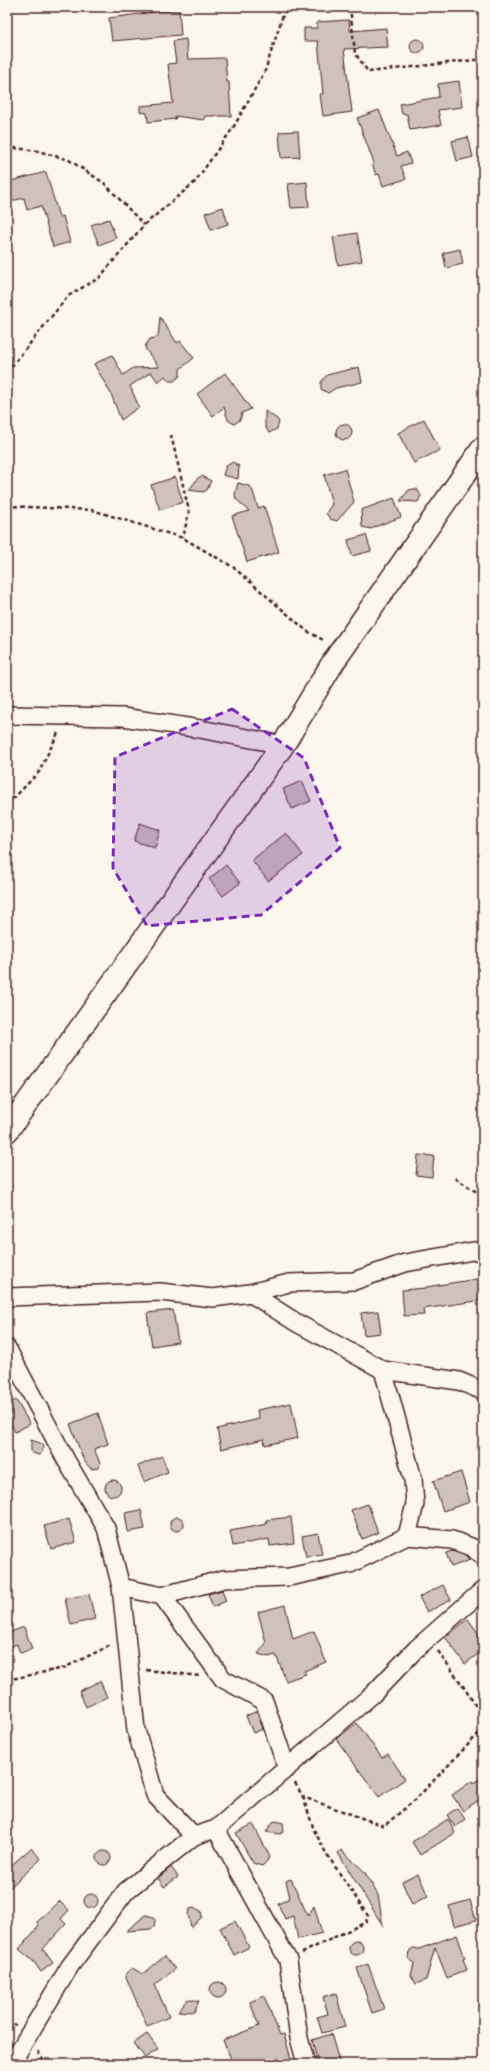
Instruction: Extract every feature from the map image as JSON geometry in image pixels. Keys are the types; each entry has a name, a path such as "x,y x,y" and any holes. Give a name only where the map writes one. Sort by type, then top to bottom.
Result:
{"main road":[{"path":"7,1131 283,745 342,650 481,454"}],"street":[{"path":"7,715 122,717 200,729 283,745"},
{"path":"7,1297 160,1292 213,1298 250,1293 290,1283 354,1281 405,1263 473,1251 483,1251"},
{"path":"250,1293 297,1323 383,1370 459,1381 483,1391"},
{"path":"7,1348 62,1453 106,1528 121,1587 136,1730 154,1795 194,1836"},
{"path":"383,1370 413,1479 415,1504 407,1536"},
{"path":"121,1587 162,1596 224,1579 289,1577 350,1564 407,1536 452,1540 471,1547 483,1556"},
{"path":"11,2064 70,1966 126,1891 194,1836 216,1829 373,1694 416,1649 483,1590"},
{"path":"162,1596 223,1679 264,1701 287,1769"},
{"path":"216,1829 288,1960 299,2038 306,2064"}],"path":[{"path":"7,372 68,296 99,278 144,225 195,182 233,128 265,71 283,15 292,7"},
{"path":"350,7 355,54 368,72 483,59"},
{"path":"7,147 38,151 68,160 104,183 144,225"},
{"path":"171,436 189,511 183,538"},
{"path":"7,506 92,510 183,538 233,567 307,630 342,650"},
{"path":"7,802 10,802 39,772 66,716"},
{"path":"455,1178 483,1196"},
{"path":"7,1680 64,1668 126,1638"},
{"path":"416,1649 436,1649 461,1683 483,1718"},
{"path":"129,1668 223,1679"},
{"path":"303,1797 384,1826 416,1799 483,1729"},
{"path":"287,1769 303,1797 314,1830 326,1853 368,1916 366,1922 288,1960"}],"highlighted area":[{"path":"232,709 304,758 340,848 261,915 147,926 113,868 115,757"}],"building":[{"path":"179,10 181,35 112,41 109,18 155,11"},
{"path":"349,20 350,31 386,28 388,47 344,49 352,112 323,116 320,94 323,94 318,41 304,41 304,28 317,28 317,22"},
{"path":"186,39 188,59 225,58 227,82 229,82 231,116 205,116 204,120 175,116 176,119 148,122 147,113 140,112 140,106 173,103 168,64 176,63 173,41"},
{"path":"417,39 422,41 424,46 422,51 417,53 412,51 410,46 412,41"},
{"path":"459,81 462,107 438,110 441,125 410,130 407,114 402,114 400,104 439,97 438,84"},
{"path":"379,110 397,156 407,152 411,163 401,166 406,179 383,186 379,174 376,175 372,163 374,163 357,118"},
{"path":"298,131 300,157 281,158 279,132"},
{"path":"468,137 473,157 457,161 452,141"},
{"path":"46,172 59,217 63,216 70,242 53,247 41,206 27,210 24,198 7,202 7,182"},
{"path":"307,182 309,207 291,208 288,184"},
{"path":"223,207 228,224 211,230 205,213"},
{"path":"109,219 116,238 99,245 91,225"},
{"path":"357,233 362,261 338,265 333,237"},
{"path":"460,249 463,264 446,268 443,253"},
{"path":"160,317 177,343 180,341 194,358 180,369 180,376 174,381 169,381 165,376 158,382 151,372 130,386 139,407 121,420 111,394 94,364 112,355 123,375 133,368 159,367 146,350 145,346 150,339 158,337"},
{"path":"359,367 362,382 336,388 328,393 321,389 321,382 327,375"},
{"path":"225,373 251,409 242,413 240,420 234,424 228,420 224,407 213,416 197,394"},
{"path":"265,411 279,422 277,429 269,433 265,426"},
{"path":"424,419 440,450 414,463 398,433"},
{"path":"344,424 351,429 352,432 347,439 344,440 337,435 336,432 341,425"},
{"path":"233,462 239,466 238,479 223,475 226,466"},
{"path":"345,469 354,502 337,521 330,519 326,513 332,504 324,475"},
{"path":"202,476 211,481 207,490 203,492 189,490 198,478"},
{"path":"175,477 183,502 160,510 151,485"},
{"path":"238,483 249,486 252,489 258,508 264,506 279,552 247,562 232,516 249,511 236,499 235,494"},
{"path":"417,489 421,496 418,502 400,501 409,490"},
{"path":"394,498 401,517 372,529 362,527 361,510"},
{"path":"366,535 371,551 352,556 348,540"},
{"path":"302,781 311,801 292,809 283,789"},
{"path":"140,823 160,830 155,848 134,841"},
{"path":"286,833 303,855 268,881 252,860"},
{"path":"226,865 240,883 223,896 209,879"},
{"path":"418,1155 434,1156 432,1177 416,1175"},
{"path":"483,1278 483,1300 423,1309 424,1315 404,1316 402,1290 426,1288"},
{"path":"173,1310 178,1342 152,1346 147,1313"},
{"path":"378,1311 381,1333 364,1335 361,1313"},
{"path":"16,1400 30,1424 15,1432 7,1417 7,1405"},
{"path":"291,1403 298,1438 265,1445 264,1439 221,1449 217,1429 259,1419 257,1410"},
{"path":"98,1413 108,1444 94,1449 100,1463 98,1468 91,1469 84,1461 70,1424"},
{"path":"31,1440 43,1444 44,1447 41,1454 38,1455 31,1452"},
{"path":"162,1456 168,1472 144,1482 138,1466"},
{"path":"461,1472 470,1502 443,1511 433,1481"},
{"path":"113,1480 119,1482 121,1488 119,1494 113,1496 107,1494 105,1488 107,1482"},
{"path":"368,1504 378,1533 362,1539 351,1510"},
{"path":"141,1510 145,1529 128,1532 125,1513"},
{"path":"174,1517 180,1517 184,1521 184,1527 180,1531 174,1531 170,1527 170,1521"},
{"path":"291,1517 294,1543 270,1546 269,1539 233,1546 230,1531 267,1524 266,1520"},
{"path":"69,1519 76,1542 51,1549 44,1526"},
{"path":"318,1533 322,1554 306,1557 302,1536"},
{"path":"452,1551 466,1556 470,1560 451,1567 446,1553"},
{"path":"443,1585 451,1600 427,1612 419,1597"},
{"path":"222,1590 226,1601 213,1607 208,1594"},
{"path":"89,1594 95,1619 71,1625 65,1599"},
{"path":"285,1605 293,1639 314,1631 326,1662 304,1671 306,1674 286,1681 276,1655 268,1657 258,1654 266,1643 258,1612"},
{"path":"468,1619 483,1640 478,1643 483,1650 465,1664 445,1637"},
{"path":"24,1627 32,1649 20,1653 17,1644 12,1646 8,1633"},
{"path":"100,1681 107,1697 86,1707 79,1691"},
{"path":"257,1711 263,1729 253,1733 246,1716"},
{"path":"357,1723 382,1758 388,1754 405,1779 379,1797 336,1739"},
{"path":"483,1777 483,1797 463,1811 452,1795 472,1781 473,1783"},
{"path":"457,1808 465,1819 455,1827 447,1815"},
{"path":"448,1819 455,1833 420,1855 412,1842"},
{"path":"276,1821 283,1823 284,1830 282,1833 266,1832 273,1822"},
{"path":"253,1824 269,1855 268,1860 262,1866 253,1863 236,1833"},
{"path":"31,1848 41,1859 7,1890 7,1869"},
{"path":"341,1850 364,1871 378,1895 383,1926 338,1853"},
{"path":"104,1851 109,1853 111,1858 109,1863 104,1865 99,1863 97,1858 99,1853"},
{"path":"171,1867 178,1877 164,1887 158,1878"},
{"path":"418,1874 428,1896 412,1904 402,1882"},
{"path":"291,1879 308,1916 314,1906 322,1933 298,1939 293,1916 285,1919 278,1904 290,1898 286,1881"},
{"path":"88,1894 94,1894 98,1898 98,1904 94,1908 88,1908 84,1904 84,1898"},
{"path":"470,1900 476,1920 454,1926 449,1906"},
{"path":"59,1901 69,1910 61,1919 66,1924 43,1949 53,1963 41,1972 34,1962 19,1949 39,1926 36,1923"},
{"path":"195,1908 201,1911 202,1917 191,1927 188,1914 190,1909"},
{"path":"146,1915 153,1917 155,1920 154,1927 151,1929 126,1931"},
{"path":"235,1921 249,1947 234,1955 220,1928"},
{"path":"457,1935 465,1958 463,1959 467,1970 447,1978 435,1947 426,1980 416,1984 411,1975 414,1964 409,1958 410,1950 413,1948 419,1949"},
{"path":"353,1941 359,1941 363,1945 363,1951 359,1955 353,1955 349,1951 349,1945"},
{"path":"165,1956 175,1969 155,1985 169,2017 147,2026 126,1977 126,1973 132,1968 143,1974"},
{"path":"368,1964 384,2009 372,2013 357,1968"},
{"path":"215,1982 221,1982 226,1987 224,1996 221,1998 215,1998 210,1993 210,1987"},
{"path":"336,1993 345,2027 322,2033 317,2017 328,2014 323,1997"},
{"path":"264,1996 280,2035 284,2034 291,2059 282,2062 283,2064 233,2064 223,2040 259,2026 250,2002"},
{"path":"190,1999 199,2001 194,2012 178,2011 187,2000"},
{"path":"147,2034 158,2049 145,2058 134,2043"},
{"path":"331,2034 340,2064 318,2064 312,2040"}]}
